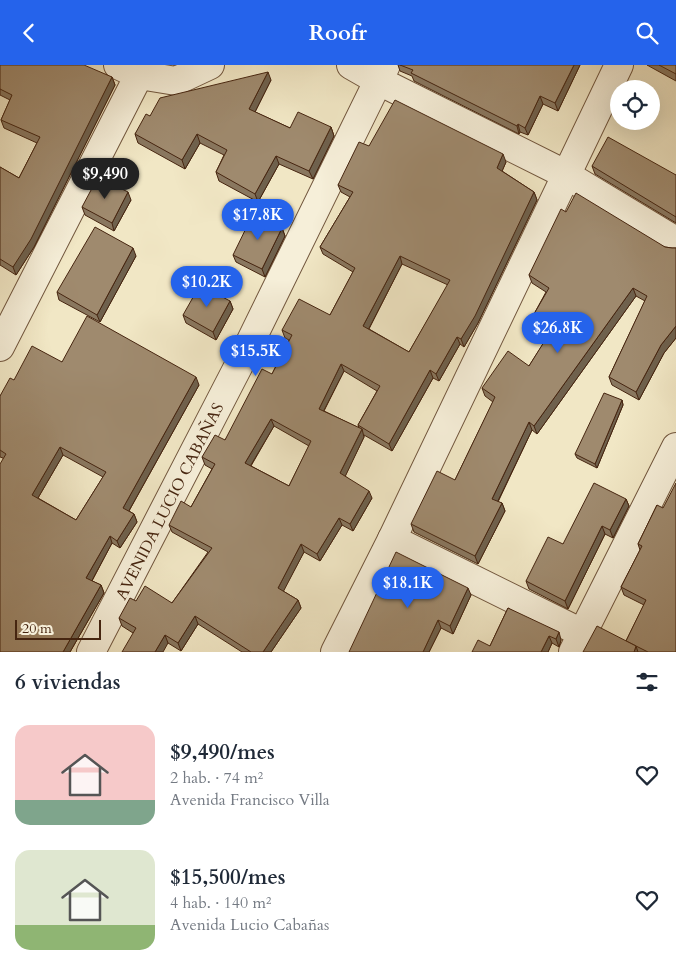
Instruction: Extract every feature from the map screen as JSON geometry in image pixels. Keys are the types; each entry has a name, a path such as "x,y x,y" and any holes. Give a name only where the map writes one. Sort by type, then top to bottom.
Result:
{"street":[{"path":"0,347 129,70 176,81 210,65"},
{"path":"351,65 382,73 565,174 676,241"},
{"path":"335,652 392,539 565,174 619,65"},
{"name":"AVENIDA LUCIO CABAÑAS","path":"91,652 240,363 382,73"},
{"path":"392,539 577,642 676,447"}],"building":[{"path":"0,65 84,65 112,77 31,239 13,267 0,259 0,167 19,178 40,137 1,120 12,95 0,89"},
{"path":"400,65 574,65 555,103 540,96 525,128 518,124 517,126 411,73 413,70"},
{"path":"659,65 676,65 676,74"},
{"path":"268,72 249,109 290,128 298,112 331,127 309,171 276,156 255,194 216,172 227,150 197,134 182,160 135,134 146,114 150,116 160,98"},
{"path":"395,100 503,154 497,168 534,192 475,316 461,339 457,337 436,374 430,370 389,444 358,425 380,386 341,364 319,409 362,429 340,473 369,491 350,524 339,518 317,554 301,544 278,588 298,600 263,652 251,652 195,616 178,643 165,635 155,652 122,652 136,628 119,618 130,598 136,601 145,586 172,603 212,548 169,525 181,501 191,507 215,464 202,457 215,435 225,440 262,369 272,374 292,335 282,330 299,299 330,315 355,268 320,247 353,192 338,185 359,142 369,146","holes":["400,256 450,280 409,352 363,326","271,419 311,441 289,486 245,463"]},
{"path":"608,137 676,175 676,217 592,166"},
{"path":"98,177 128,192 112,223 82,207"},
{"path":"576,193 665,247 676,248 676,326 661,345 636,392 609,377 647,296 633,288 534,426 529,422 492,499 502,503 475,556 411,524 437,471 455,480 495,397 482,388 508,351 529,366 554,326 534,314 549,288 529,275 561,209 566,212"},
{"path":"253,214 282,228 262,269 233,255"},
{"path":"95,227 133,248 97,315 57,292"},
{"path":"200,285 230,301 213,332 183,315"},
{"path":"87,316 196,377 123,508 134,514 117,541 110,536 86,578 101,585 63,652 0,652 0,464 6,454 0,450 0,396 10,378 14,380 32,346 62,362","holes":["60,447 106,472 76,520 32,495"]},
{"path":"604,393 622,400 595,464 575,454"},
{"path":"594,483 626,499 610,530 602,526 565,601 526,581 548,537 563,544"},
{"path":"676,483 676,652 648,652 626,641 646,600 621,587 642,546 638,544 657,505 663,508"},
{"path":"396,552 468,588 450,626 438,620 423,652 349,652"},
{"path":"508,608 559,632 556,639 549,636 541,652 472,652 478,640 490,646"},
{"path":"597,626 636,646 634,652 583,652"}]}
